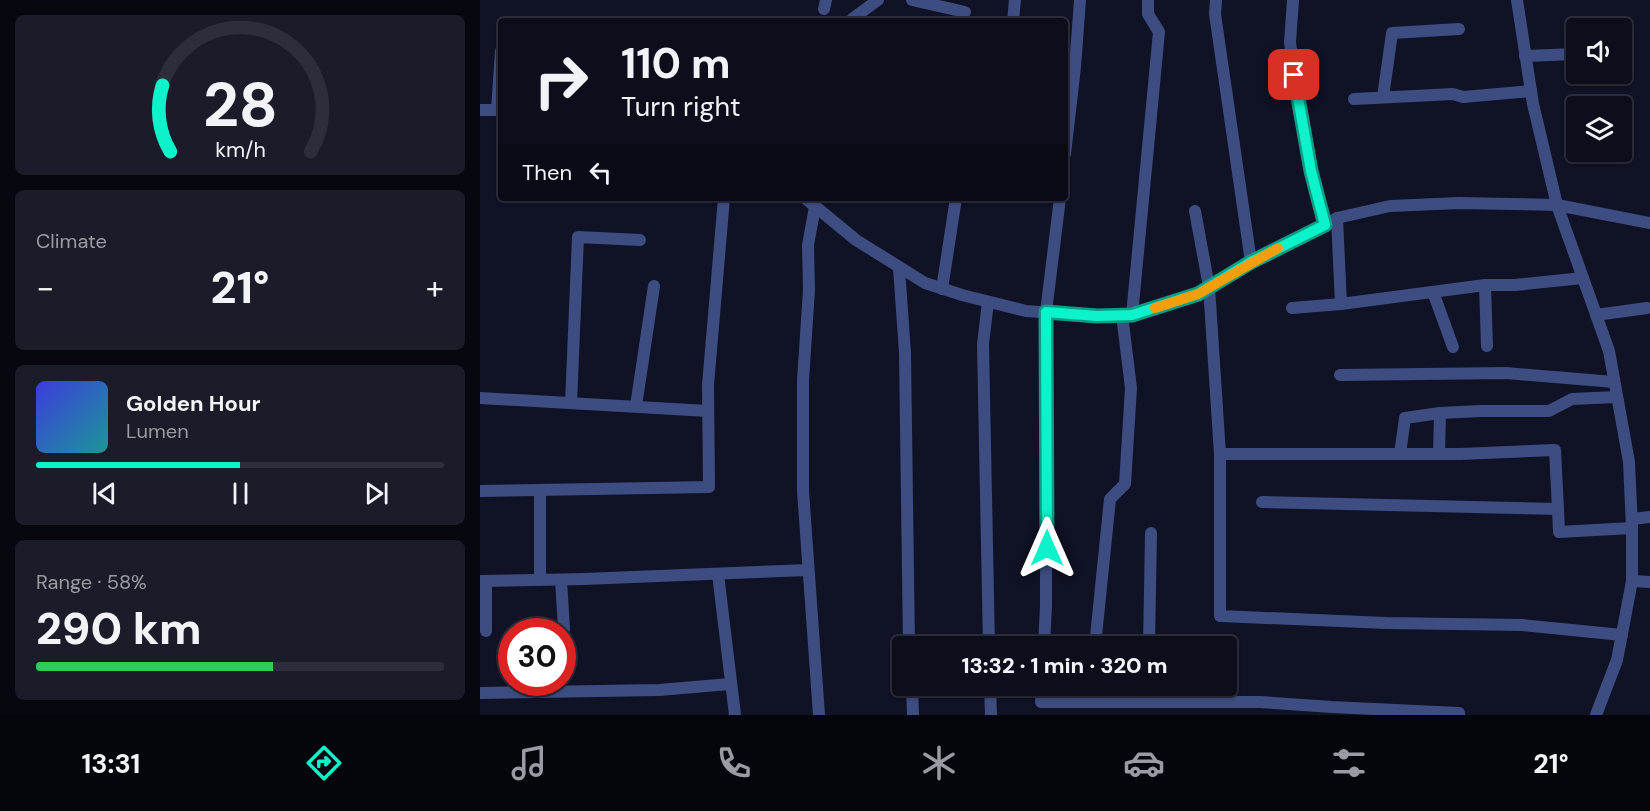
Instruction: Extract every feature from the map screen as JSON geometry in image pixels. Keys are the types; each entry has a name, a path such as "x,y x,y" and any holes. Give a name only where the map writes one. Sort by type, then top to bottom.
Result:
{"street":[{"path":"853,18 878,0"},
{"path":"912,0 965,12"},
{"path":"1013,18 1015,0"},
{"path":"1068,114 1080,0"},
{"path":"1096,636 1110,499 1125,484 1131,388 1127,315 1159,32 1148,14 1148,0"},
{"path":"1216,0 1215,14 1251,262"},
{"path":"1293,0 1290,42 1294,75 1311,171 1325,225"},
{"path":"1516,0 1531,91 1557,205 1609,351 1629,462 1632,581 1617,660 1596,715"},
{"path":"1383,97 1392,33 1459,29"},
{"path":"1525,56 1566,54"},
{"path":"1354,99 1454,94 1463,97 1531,91"},
{"path":"480,110 498,110"},
{"path":"480,491 709,488 708,385 724,201"},
{"path":"808,201 856,240 925,283 1026,311 1097,316 1127,315 1198,294 1251,262 1337,218 1390,206 1459,203 1557,205 1650,223"},
{"path":"942,289 956,201"},
{"path":"1044,636 1046,312 1060,201"},
{"path":"815,207 808,245 809,290 803,380 803,491 819,715"},
{"path":"1195,211 1209,287 1220,454 1220,616 1386,623 1522,625 1622,635"},
{"path":"1337,218 1341,304"},
{"path":"571,403 578,237 640,240"},
{"path":"899,268 905,353 909,636"},
{"path":"1292,308 1341,304 1485,285 1515,285 1583,278"},
{"path":"1485,285 1487,346"},
{"path":"636,406 654,286"},
{"path":"1433,292 1453,347"},
{"path":"988,302 983,344 989,636"},
{"path":"1596,315 1647,308"},
{"path":"1340,375 1506,373 1614,382"},
{"path":"480,398 708,411"},
{"path":"1400,454 1405,418 1440,413 1549,411 1572,399 1617,398"},
{"path":"1439,454 1440,413"},
{"path":"1220,454 1439,454 1556,450 1559,532 1632,523 1650,517"},
{"path":"540,491 540,580"},
{"path":"1262,502 1558,509"},
{"path":"1149,636 1151,533"},
{"path":"486,631 483,581 808,570"},
{"path":"718,574 735,715"},
{"path":"561,580 563,618"},
{"path":"1632,581 1650,582"},
{"path":"480,693 659,690 730,684"},
{"path":"913,696 914,715"},
{"path":"990,696 991,715"},
{"path":"1041,696 1041,702 1143,700 1260,702 1332,711 1459,713 1459,715"},
{"path":"1089,701 1090,696"},
{"path":"1143,700 1144,696"},
{"path":"1259,715 1260,702"}],"slow traffic":[{"path":"1155,308 1198,294 1278,248"}],"route":[{"path":"1047,548 1046,312 1097,316 1132,315 1198,294 1251,262 1325,225 1311,171 1294,75"}]}
